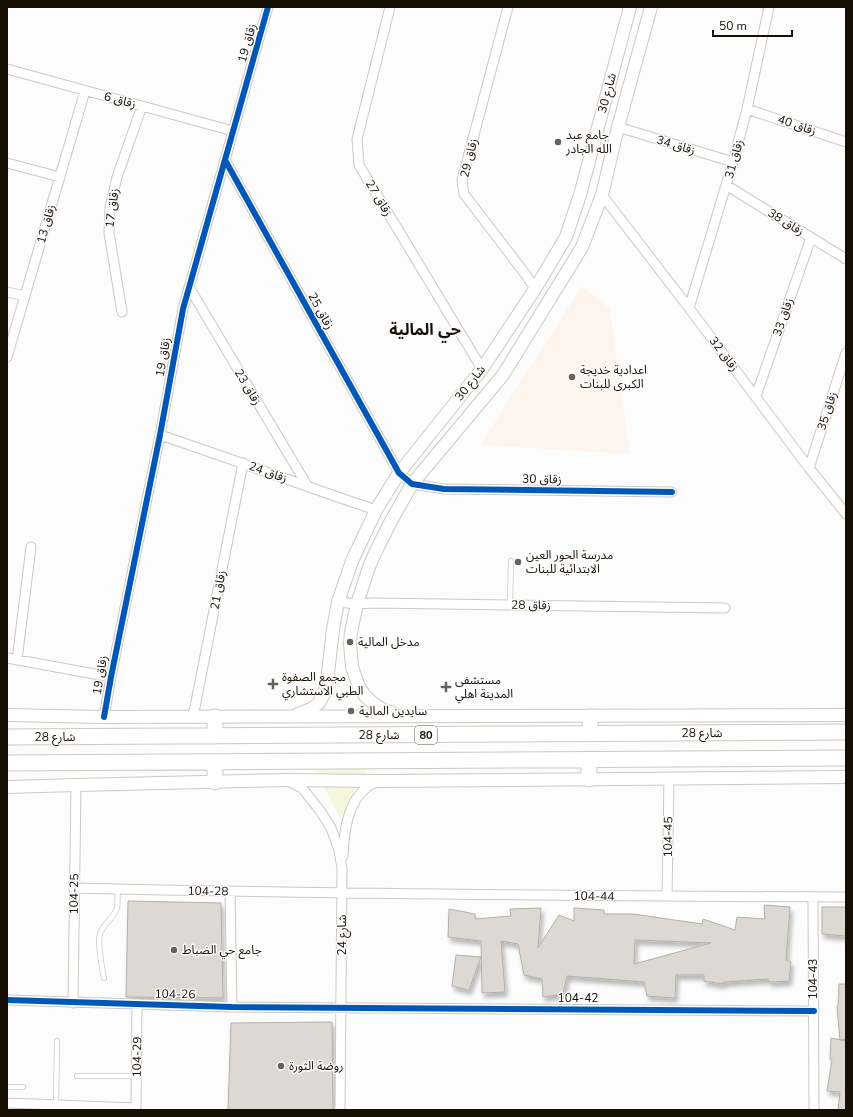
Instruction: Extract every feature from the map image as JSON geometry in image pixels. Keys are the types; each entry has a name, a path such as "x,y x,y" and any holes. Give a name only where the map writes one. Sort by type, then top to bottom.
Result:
{"highway":[{"path":"215,717 215,736"},
{"path":"589,734 591,717"},
{"name":"شارع 28","path":"7,736 846,732"},
{"path":"46,737 48,763"},
{"name":"80","path":"7,763 846,758"},
{"path":"589,760 589,779"},
{"path":"215,762 215,782"}],"main road":[{"name":"شارع 30","path":"271,717 304,713 319,703 324,694 327,682 333,629 342,588 352,561 376,510 398,473 482,369 535,289 566,237 580,195 630,7"},
{"name":"شارع 30","path":"402,716 382,709 374,704 365,696 354,675 350,644 357,604 375,553 412,484 503,375 582,247 602,195 618,127 651,7"},
{"path":"7,715 104,717 591,717 846,715"},
{"path":"7,787 287,780 380,781 846,777"}],"street":[{"name":"زقاق 19","path":"104,717 160,435 183,309 268,7"},
{"name":"زقاق 27","path":"390,7 357,139 359,165 482,369"},
{"name":"زقاق 29","path":"508,7 462,180 464,194 535,289"},
{"name":"زقاق 31","path":"689,308 733,162 747,109 769,7"},
{"name":"زقاق 6","path":"7,69 233,131"},
{"name":"زقاق 13","path":"7,357 85,91"},
{"name":"زقاق 17","path":"122,312 109,233 110,208 117,177 142,106"},
{"name":"زقاق 40","path":"747,109 846,142"},
{"name":"زقاق 34","path":"618,127 733,162"},
{"name":"زقاق 25","path":"225,160 398,473"},
{"path":"7,163 60,177"},
{"name":"زقاق 38","path":"726,185 846,259"},
{"name":"زقاق 32","path":"602,195 756,396 809,468 846,514"},
{"name":"زقاق 33","path":"756,396 811,238"},
{"name":"زقاق 23","path":"189,287 308,487"},
{"path":"7,292 26,296"},
{"name":"زقاق 35","path":"809,468 846,353"},
{"name":"زقاق 24","path":"160,435 376,510"},
{"name":"زقاق 21","path":"193,717 243,463"},
{"path":"398,473 412,484"},
{"name":"زقاق 30","path":"412,484 444,489 672,492"},
{"path":"17,660 31,547"},
{"name":"زقاق 28","path":"338,602 357,604 725,608"},
{"path":"7,658 111,677"},
{"name":"104-45","path":"667,896 669,778"},
{"name":"شارع 24","path":"287,780 302,788 314,802 331,828 339,850 342,869 340,1110"},
{"path":"342,869 346,826 352,807 360,794 368,786 380,781"},
{"name":"104-25","path":"73,1002 76,785"},
{"name":"104-28","path":"74,888 342,892"},
{"path":"230,891 232,1007"},
{"name":"104-44","path":"342,892 846,897"},
{"name":"104-43","path":"813,897 814,1110"},
{"name":"104-26","path":"7,1000 232,1007 342,1008"},
{"name":"104-29","path":"136,1109 137,1004"},
{"name":"104-42","path":"342,1008 814,1011"},
{"path":"7,1103 136,1109"}],"lane":[{"path":"510,605 511,560"},
{"path":"104,978 100,936 103,927 117,907 118,889"},
{"path":"56,1105 57,1041"},
{"path":"77,1076 136,1076"},
{"path":"7,1087 23,1087"}],"shaded area":[{"name":"اعدادية خديجة الكبرى للبنات","path":"582,286 610,309 630,454 480,445"}],"green space":[{"path":"367,767 340,818 314,768"}],"building":[{"name":"جامع حي الضباط","path":"128,901 221,903 223,998 126,997"},
{"path":"764,905 790,907 786,960 791,962 789,981 770,982 768,979 724,982 723,984 704,981 704,975 676,975 675,998 647,996 644,982 567,976 563,994 543,997 542,979 524,975 518,944 501,941 505,992 482,993 481,941 448,937 449,909 475,914 475,919 511,916 510,909 541,908 538,948 559,915 574,921 574,908 604,910 604,914 633,914 702,924 703,919 735,930 737,917 765,919","holes":["635,940 711,943 634,964"]},
{"path":"822,907 846,907 846,936 822,934"},
{"path":"456,955 481,957 469,990 452,986"},
{"path":"839,984 846,984 846,1039 840,1040 837,1006"},
{"name":"روضة الثورة","path":"332,1022 333,1110 228,1110 231,1023"},
{"path":"831,1038 846,1041 846,1110 838,1110 840,1092 827,1091 832,1060 830,1059"}],"cycle path":[{"path":"104,717 160,435 183,309 268,7"},
{"path":"225,160 399,473 412,484 444,489 672,492"},
{"path":"7,1000 232,1007 814,1011"}],"place":[{"name":"جامع عبد الله الجادر","path":"558,142"},
{"name":"اعدادية خديجة الكبرى للبنات","path":"572,377"},
{"name":"مدرسة الحور العين الابتدائية للبنات","path":"518,562"},
{"name":"مدخل المالية","path":"350,642"},
{"name":"مجمع الصفوة الطبي الاستشاري","path":"273,684"},
{"name":"مستشفى المدينة اهلي","path":"446,687"},
{"name":"سايدين المالية","path":"351,711"},
{"name":"جامع حي الضباط","path":"174,950"},
{"name":"روضة الثورة","path":"281,1066"}],"district":[{"name":"حي المالية","path":"425,330"}]}
